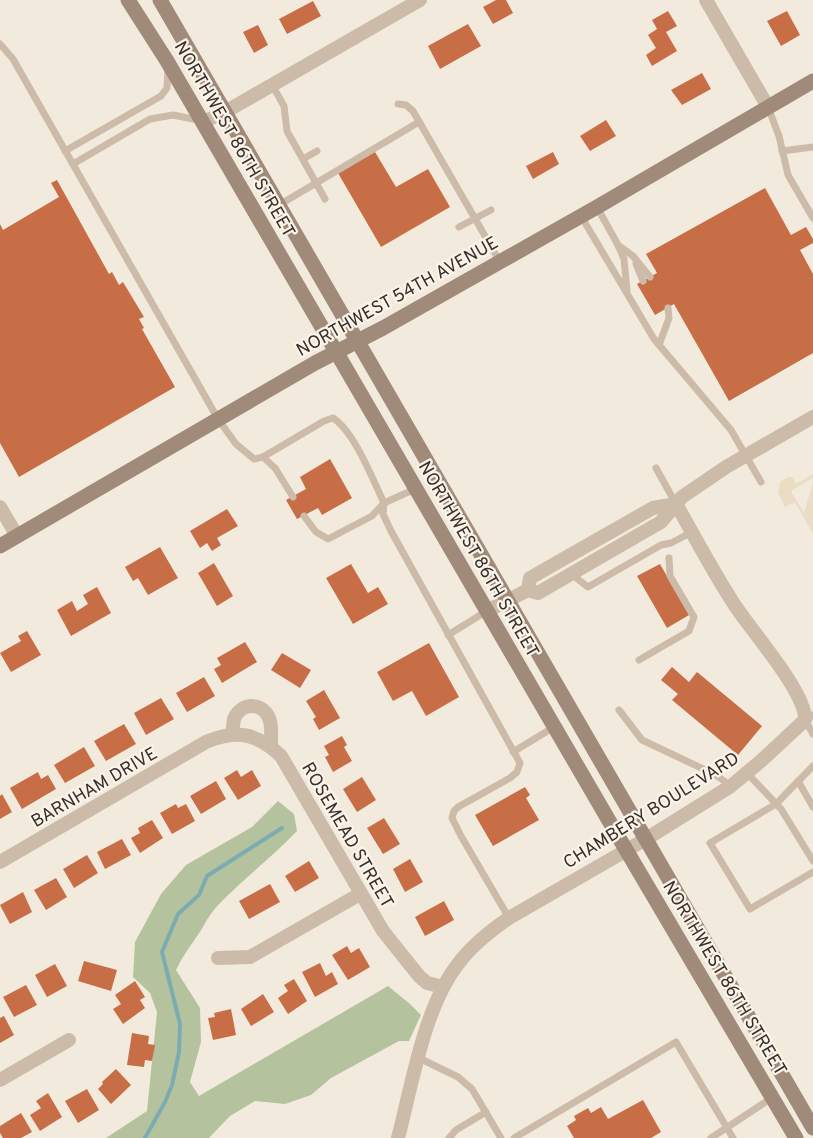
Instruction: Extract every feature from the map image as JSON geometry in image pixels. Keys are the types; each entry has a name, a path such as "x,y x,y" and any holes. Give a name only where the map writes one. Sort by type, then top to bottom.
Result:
{"main road":[{"name":"NORTHWEST 86TH STREET","path":"128,0 203,122 415,489 796,1138"},
{"name":"NORTHWEST 86TH STREET","path":"160,0 813,1128"},
{"name":"NORTHWEST 54TH AVENUE","path":"0,546 218,419 597,207 813,81"}],"street":[{"path":"203,122 225,112 420,0"},
{"path":"705,0 768,107"},
{"path":"487,612 528,590 538,593 661,522 691,491 813,417"},
{"path":"528,590 530,578 653,508 676,504"},
{"path":"676,504 733,602 778,664 809,717"},
{"path":"0,507 17,536"},
{"path":"232,734 234,719 238,712 248,706 259,706 270,722 271,746"},
{"name":"CHAMBERY BOULEVARD","path":"398,1138 434,1005 442,987 473,946 509,918 646,839 730,786 809,717"},
{"name":"ROSEMEAD STREET","path":"206,742 232,734 246,735 271,746 286,763 383,931 406,963 427,983 442,987"},
{"name":"BARNHAM DRIVE","path":"0,862 206,742"},
{"path":"218,958 250,957 360,894"},
{"path":"0,1080 69,1040"}],"lane":[{"path":"0,44 13,59 218,419 236,444 254,459 263,457 333,418 342,424 351,436 384,503 382,514 520,763 517,772 510,778 458,807 452,818 509,918"},
{"path":"65,151 161,96 166,88 167,61"},
{"path":"272,85 284,106 287,131 325,199"},
{"path":"398,104 406,105 413,111 500,262"},
{"path":"768,107 788,175 813,218"},
{"path":"73,164 150,119 173,115 192,117 203,122"},
{"path":"279,205 419,122"},
{"path":"782,151 813,147"},
{"path":"303,159 317,151"},
{"path":"597,207 624,259 627,292"},
{"path":"459,227 491,210"},
{"path":"581,216 660,345 731,430 761,482"},
{"path":"618,245 633,256 646,279"},
{"path":"660,345 669,318 664,310"},
{"path":"263,457 276,468 293,497"},
{"path":"656,468 676,504"},
{"path":"304,516 316,532 328,539 372,516 384,503 415,489"},
{"path":"571,574 588,587 661,545 671,543 692,532"},
{"path":"639,660 689,631 693,622 693,617 670,576 669,558"},
{"path":"448,635 487,612"},
{"path":"619,710 642,740 716,775 730,786"},
{"path":"809,717 813,734"},
{"path":"513,752 554,727"},
{"path":"813,766 776,804 710,843 750,909 813,872"},
{"path":"747,773 781,809 813,861"},
{"path":"798,781 813,807"},
{"path":"513,1138 676,1042 733,1138"},
{"path":"419,1058 458,1077 472,1089 501,1138"},
{"path":"711,1138 773,1097"},
{"path":"449,1138 456,1130 486,1112"}],"green space":[{"path":"278,801 294,814 297,831 216,907 176,970 200,1008 201,1042 190,1082 199,1096 388,986 421,1015 409,1041 399,1041 331,1078 311,1095 285,1104 255,1101 230,1116 209,1138 106,1138 147,1111 157,1012 150,993 133,977 135,942 161,894 186,865 252,827"}],"shaded area":[{"path":"813,474 813,478 791,491 804,513 813,482 813,534 795,502 785,507 778,492 780,482 788,477 792,477 796,484"}],"building":[{"path":"496,0 506,0 513,13 493,24 483,7"},
{"path":"313,1 321,16 287,34 279,19"},
{"path":"668,11 677,26 666,32 677,51 652,66 646,55 656,48 648,35 657,29 652,20"},
{"path":"787,11 800,35 781,46 767,21"},
{"path":"468,24 481,46 440,69 428,46"},
{"path":"258,25 268,45 254,53 243,32"},
{"path":"702,73 711,89 682,105 671,90"},
{"path":"606,120 616,136 590,151 580,136"},
{"path":"375,152 396,187 428,169 450,207 381,247 338,173"},
{"path":"553,152 559,164 533,179 526,166"},
{"path":"57,180 109,274 112,272 119,285 123,282 144,317 139,319 144,328 142,329 175,387 19,477 0,443 0,224 3,230 59,197 51,183"},
{"path":"765,188 791,235 806,227 813,239 813,243 800,250 813,274 813,353 729,401 674,304 655,315 637,284 657,273 646,254"},
{"path":"330,459 352,498 322,515 318,508 297,519 286,500 306,489 300,477"},
{"path":"227,509 238,526 217,538 221,545 212,551 207,543 200,548 190,531"},
{"path":"160,547 178,578 148,595 138,578 133,581 125,567"},
{"path":"214,563 233,596 217,606 198,573"},
{"path":"351,564 368,593 378,587 388,604 353,624 326,578"},
{"path":"660,564 689,615 667,628 637,576"},
{"path":"97,587 111,613 71,636 57,610 72,601 77,611 88,604 83,595"},
{"path":"27,631 41,655 11,672 0,653 21,641 18,636"},
{"path":"245,642 257,662 222,683 214,669 221,665 217,658"},
{"path":"429,643 459,697 426,716 412,691 393,701 377,672"},
{"path":"282,653 311,670 300,688 271,670"},
{"path":"672,667 689,682 697,672 762,726 738,755 672,700 678,694 661,680"},
{"path":"204,677 215,696 187,712 176,693"},
{"path":"324,690 340,718 319,730 313,719 316,717 306,701"},
{"path":"161,698 174,719 146,735 134,713"},
{"path":"124,724 136,744 106,761 94,741"},
{"path":"342,736 347,745 344,747 352,761 333,772 325,757 329,755 324,746"},
{"path":"84,747 95,766 65,783 54,765"},
{"path":"237,770 241,777 252,770 261,786 238,800 224,778"},
{"path":"38,772 41,779 48,775 56,789 22,809 10,788"},
{"path":"362,777 376,800 357,812 343,789"},
{"path":"216,781 226,799 201,814 190,796"},
{"path":"525,787 530,795 526,798 539,820 493,846 475,815"},
{"path":"2,794 12,812 0,819 0,796"},
{"path":"176,804 178,808 186,804 195,821 172,834 160,813"},
{"path":"384,818 400,844 383,854 367,828"},
{"path":"152,820 163,838 140,853 131,838 140,833 138,828"},
{"path":"122,839 131,855 105,869 97,852"},
{"path":"87,855 98,873 74,888 63,869"},
{"path":"410,859 423,882 405,892 393,869"},
{"path":"309,861 319,878 295,892 285,876"},
{"path":"56,878 67,897 46,910 34,890"},
{"path":"270,884 280,902 249,919 239,901"},
{"path":"23,892 32,912 10,924 0,905"},
{"path":"444,901 454,920 425,936 415,917"},
{"path":"347,946 351,953 359,948 370,967 348,980 332,955"},
{"path":"84,961 117,970 111,991 78,981"},
{"path":"320,963 326,976 332,972 338,984 315,997 302,972"},
{"path":"55,964 67,986 47,997 35,975"},
{"path":"294,979 307,1001 288,1014 278,998 288,991 284,985"},
{"path":"135,981 145,997 140,1000 145,1008 123,1024 113,1009 121,1004 115,995"},
{"path":"26,985 37,1005 14,1017 3,997"},
{"path":"263,994 274,1012 251,1026 241,1009"},
{"path":"231,1009 236,1035 213,1040 208,1018 215,1017 214,1013"},
{"path":"4,1016 14,1035 0,1043 0,1018"},
{"path":"132,1033 149,1036 148,1044 155,1045 152,1061 145,1060 144,1067 127,1065"},
{"path":"116,1069 131,1085 111,1104 98,1089"},
{"path":"87,1089 99,1110 78,1123 65,1101"},
{"path":"48,1093 62,1117 40,1131 30,1115 41,1108 36,1101"},
{"path":"643,1100 661,1132 651,1138 574,1138 567,1126 576,1120 574,1116 588,1108 591,1113 601,1107 608,1119"},
{"path":"21,1113 32,1132 21,1138 3,1138 0,1126"}],"waterway":[{"path":"145,1138 172,1085 179,1052 180,1024 162,952 178,914 199,895 207,876 282,828"}]}
